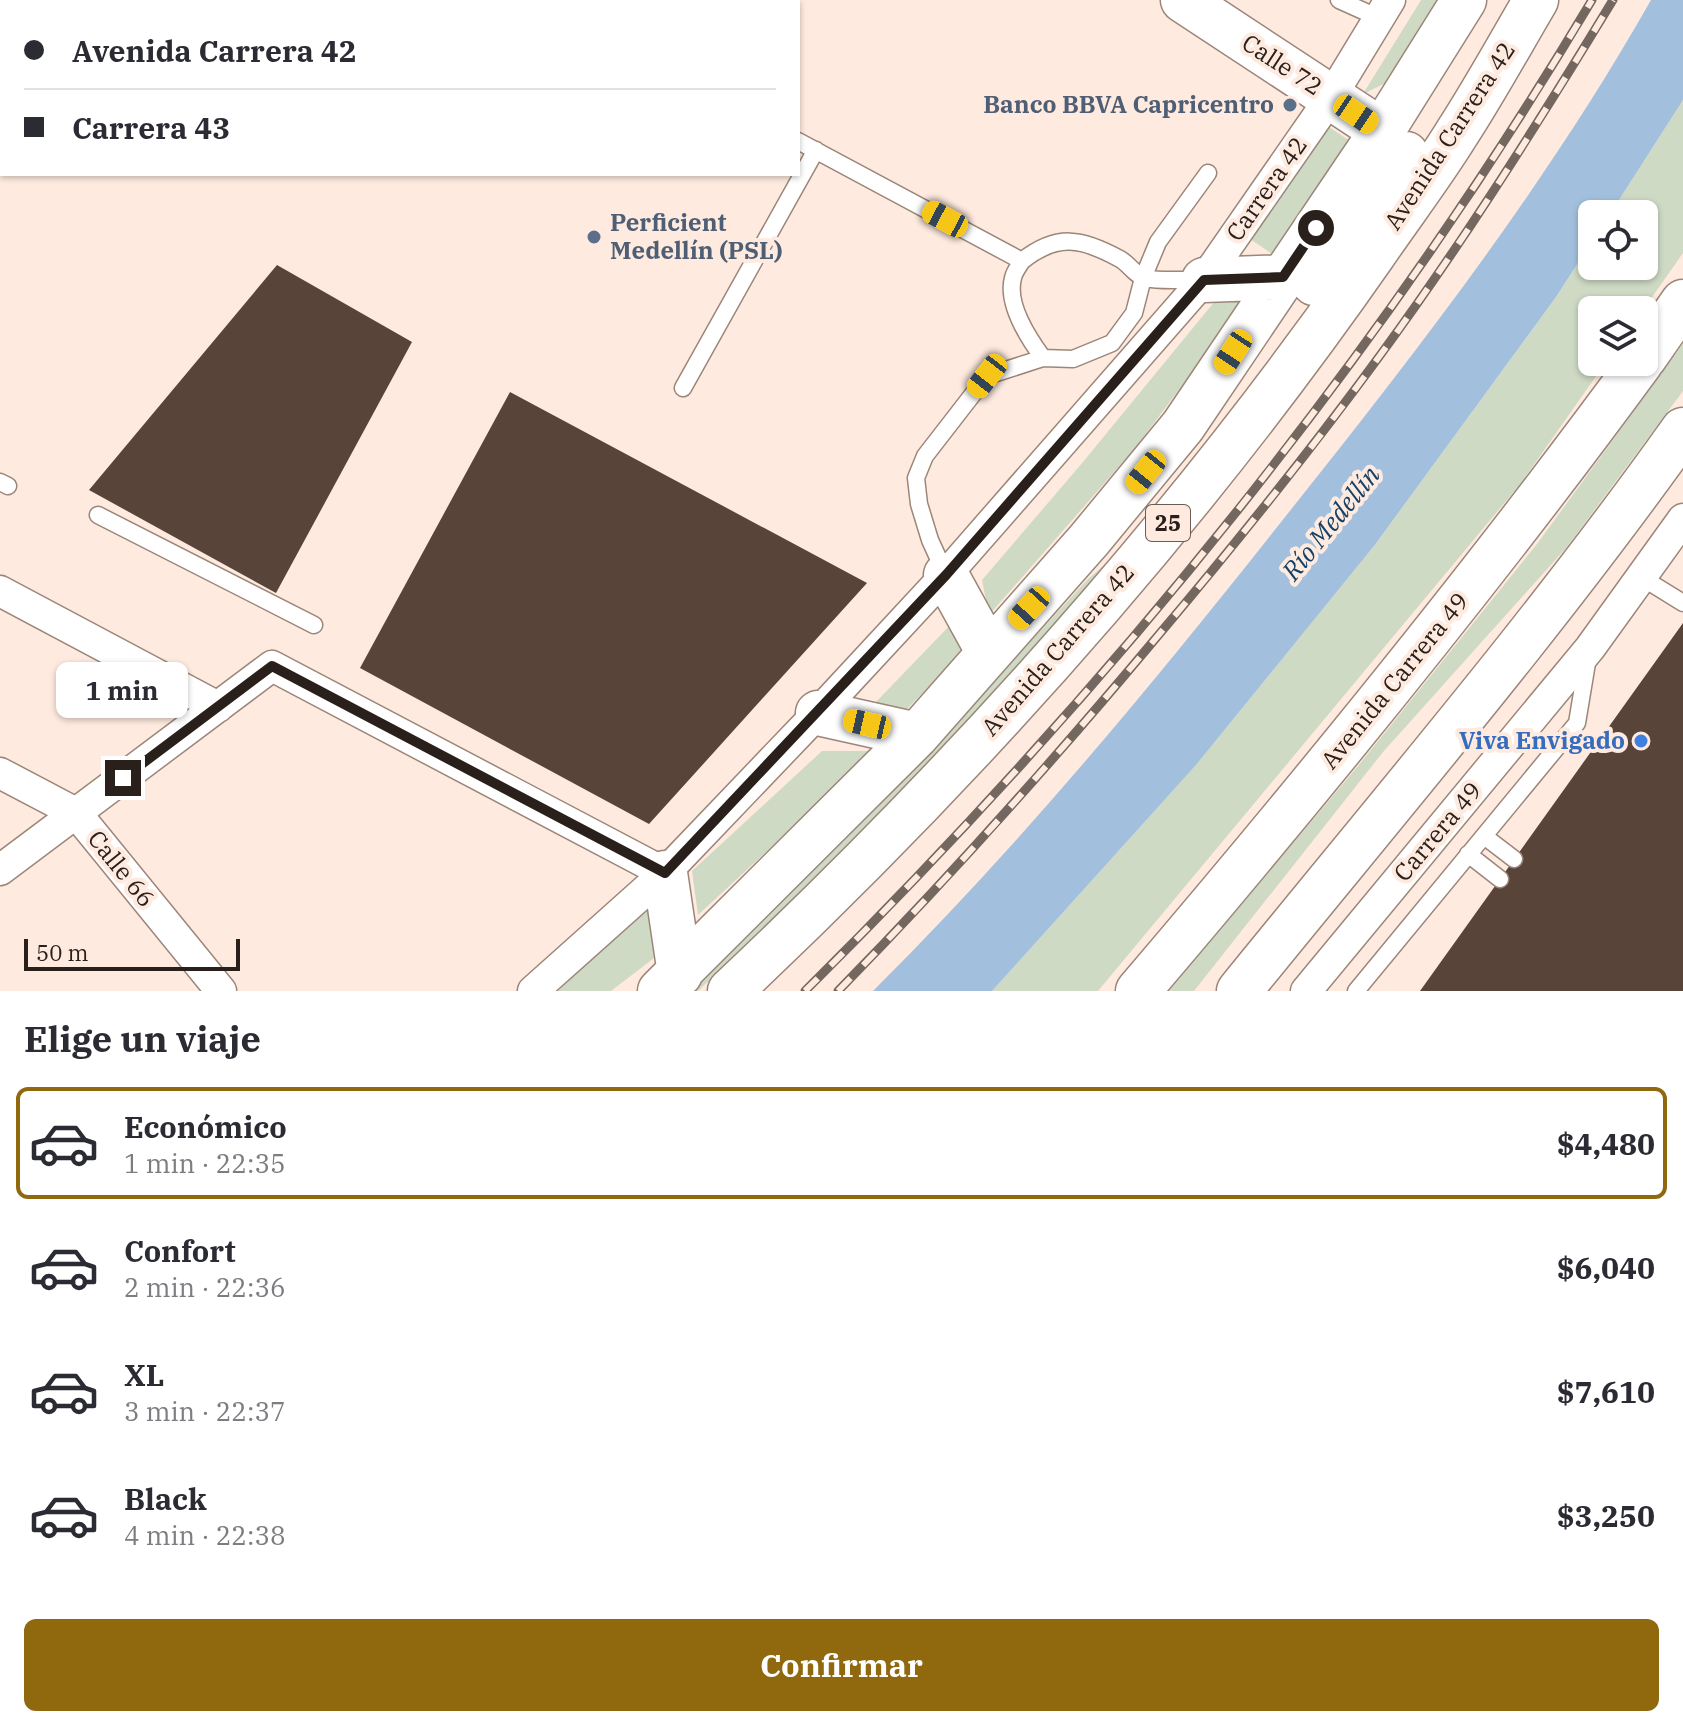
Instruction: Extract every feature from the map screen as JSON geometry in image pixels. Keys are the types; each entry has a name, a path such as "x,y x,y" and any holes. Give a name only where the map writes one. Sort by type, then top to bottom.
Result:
{"main road":[{"name":"Calle 72","path":"1183,0 1382,131"},
{"name":"Avenida Carrera 42","path":"670,982 917,735 1089,540 1183,426 1382,131 1464,0"},
{"path":"1183,426 1294,312 1519,0"},
{"name":"Avenida Carrera 42","path":"730,991 829,898 960,760 1090,616 1234,444 1312,343 1457,134 1536,0"},
{"path":"1204,280 1283,277"},
{"name":"Avenida Carrera 49","path":"1658,338 1683,302"},
{"name":"Avenida Carrera 49","path":"1138,991 1355,731 1545,494 1631,376"},
{"path":"1239,991 1510,655 1683,430"},
{"path":"946,575 989,653"},
{"path":"818,713 917,735"},
{"path":"665,873 670,982"}],"street":[{"name":"Carrera 42","path":"533,991 665,873 818,713 946,575 1204,280 1331,97 1384,9"},
{"name":"Carrera 49","path":"1306,991 1590,648 1683,519"},
{"path":"0,591 218,707"},
{"path":"0,870 272,666 665,873"},
{"name":"Calle 66","path":"0,773 76,813 221,991"}],"lane":[{"path":"1339,0 1384,9"},
{"path":"800,142 1022,261"},
{"path":"683,388 816,150"},
{"path":"946,575 930,540 919,504 916,478 925,456 987,376 1043,358 1073,359 1112,343 1134,313 1143,278 1158,242 1208,173"},
{"path":"1043,358 1025,333 1011,288 1013,276 1022,261 1046,244 1062,240 1078,241 1122,260 1143,278 1204,280"},
{"path":"98,515 314,625"},
{"path":"1641,577 1683,603"},
{"path":"1356,991 1577,723 1590,648"},
{"path":"1484,836 1514,859"},
{"path":"1468,854 1500,879"}],"green space":[{"path":"1421,0 1445,0 1396,78 1363,94"},
{"path":"1683,100 1683,253 1653,296 1578,296 1578,376 1596,376 1521,483 1098,991 992,991 1196,765 1374,546 1578,263 1578,280 1658,280 1658,200 1619,200"},
{"path":"1326,125 1350,141 1274,255 1250,239"},
{"path":"1249,296 1136,447 989,615 982,580 1215,301"},
{"path":"1683,344 1683,391 1566,548 1383,752 1194,991 1169,991 1358,766 1537,544"},
{"path":"1124,548 972,719 698,991 687,991 905,777 1088,579"},
{"path":"956,619 963,651 907,709 874,704"},
{"path":"822,751 875,751 698,915 692,871"},
{"path":"650,905 654,958 611,991 558,991"}],"water":[{"name":"Río Medellín","path":"1651,0 1683,0 1683,100 1619,200 1578,200 1578,263 1374,546 1196,765 992,991 873,991 983,877 1088,758 1338,451 1480,263 1611,68"}],"building":[{"path":"277,265 412,342 276,593 89,490"},
{"path":"510,392 867,583 649,824 360,668"},
{"name":"Viva Envigado","path":"1683,623 1683,991 1420,991"}],"railway":[{"path":"805,991 1024,762 1230,520 1327,395 1420,266 1508,135 1592,0"},
{"path":"838,991 961,862 1079,729 1265,506 1369,371 1458,244 1613,0"}],"place":[{"name":"Banco BBVA Capricentro","path":"1290,105"},
{"name":"Perficient Medellín (PSL)","path":"594,237"},
{"name":"Viva Envigado","path":"1641,741"}],"route":[{"path":"123,778 272,666 665,873 946,575 1204,280 1283,277 1316,228"}]}
